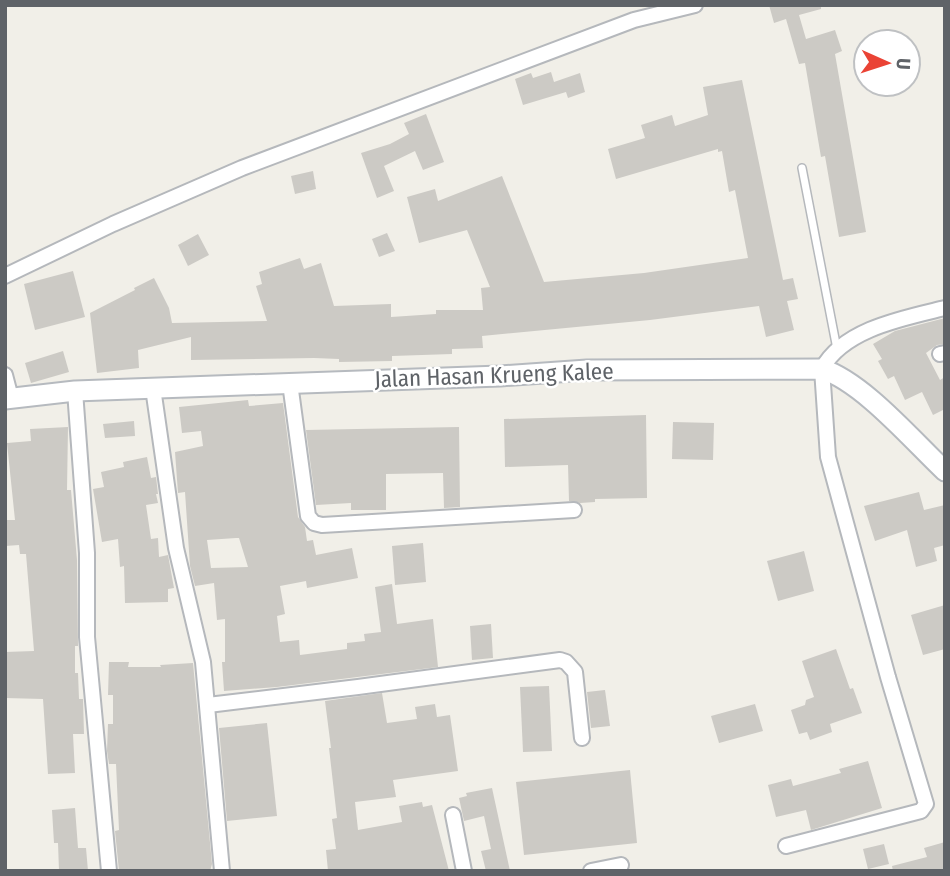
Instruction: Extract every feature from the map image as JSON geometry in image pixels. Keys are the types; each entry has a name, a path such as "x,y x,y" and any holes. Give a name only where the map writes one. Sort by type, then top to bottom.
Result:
{"street":[{"path":"5,276 113,224 242,168 634,20 695,5"},
{"path":"786,846 921,811 926,804 828,457 822,369 828,356 837,349 892,320 945,308"},
{"path":"822,369 831,372 869,399 945,471"},
{"name":"Jalan Hasan Krueng Kalee","path":"7,389 75,391 500,376 587,370 822,369"},
{"path":"290,383 308,516 314,523 322,525 574,510"},
{"path":"153,388 176,548 184,589 200,643 222,871"},
{"path":"75,391 87,553 87,637 109,871"},
{"path":"208,705 560,660 566,662 575,672 582,738"},
{"path":"453,815 464,871"},
{"path":"591,871 621,865"}],"lane":[{"path":"802,168 837,349"}],"building":[{"path":"769,5 821,5 821,9 799,15 806,39 835,30 842,51 835,54 866,232 839,237 825,156 821,157 805,63 799,64 786,19 774,23"},
{"path":"551,72 554,82 580,73 585,92 568,98 566,92 523,105 515,79 531,73 533,78"},
{"path":"742,80 783,280 793,278 798,299 787,301 794,330 766,337 759,306 650,320 482,336 483,348 452,349 452,354 392,356 392,361 339,362 339,359 314,358 191,360 191,337 138,350 139,368 97,373 90,313 154,278 169,308 172,323 267,321 256,286 262,284 259,272 300,258 304,269 321,263 334,306 391,304 391,317 436,314 436,310 483,310 481,288 490,287 467,230 419,243 407,197 435,189 438,201 502,176 544,282 644,273 748,258 735,190 729,192 722,151 718,152 718,149 616,179 608,149 645,138 641,125 672,115 675,126 708,115 703,87"},
{"path":"426,114 444,162 423,170 415,151 384,166 394,191 377,198 361,153 390,144 409,134 404,123"},
{"path":"313,171 316,189 295,194 291,176"},
{"path":"387,233 395,251 379,257 372,239"},
{"path":"198,234 209,255 188,266 178,245"},
{"path":"73,271 85,317 35,330 24,284"},
{"path":"945,318 945,344 937,345 926,353 940,380 945,377 945,409 933,415 922,392 905,400 894,376 888,379 878,361 882,359 873,344 895,331"},
{"path":"63,351 69,372 31,383 25,363"},
{"path":"248,400 249,406 283,403 298,517 305,527 307,541 313,540 316,555 352,548 358,578 307,588 306,581 280,586 285,614 277,616 280,642 299,640 300,655 347,649 347,643 365,641 364,634 381,632 375,587 392,584 397,624 433,619 438,667 224,691 222,662 225,662 225,619 217,620 214,583 195,586 190,566 185,492 178,493 175,452 203,446 201,431 182,433 179,407","holes":["239,538 248,567 211,568 207,540"]},
{"path":"646,415 647,498 595,499 595,502 580,503 569,501 568,465 505,467 504,419"},
{"path":"134,421 135,436 105,438 103,424"},
{"path":"673,422 714,423 713,460 672,459"},
{"path":"68,427 67,490 71,490 77,560 78,646 75,646 75,673 78,673 79,699 83,699 84,734 73,734 75,773 48,774 43,699 5,698 5,652 34,651 26,554 20,554 19,545 5,546 5,520 15,520 7,443 31,441 30,429"},
{"path":"459,427 460,507 444,508 443,473 386,474 386,510 351,510 351,503 316,505 306,430"},
{"path":"147,457 151,478 156,477 158,494 158,503 146,505 151,539 158,538 159,557 168,555 174,588 168,589 168,602 125,603 124,566 120,567 118,539 102,542 93,489 104,487 101,472 124,467 123,462"},
{"path":"919,492 924,510 945,505 945,545 934,548 937,561 916,567 907,530 875,541 864,506"},
{"path":"423,543 426,582 395,585 392,546"},
{"path":"804,551 814,591 778,601 767,561"},
{"path":"945,605 945,649 923,655 911,615"},
{"path":"491,624 493,658 472,660 470,626"},
{"path":"836,649 862,713 830,724 832,732 810,740 807,732 799,734 791,710 805,705 806,700 814,697 802,661"},
{"path":"109,662 129,662 128,667 193,663 212,864 210,871 119,871 115,831 119,830 116,764 109,764 107,751 108,724 113,724 113,695 108,695"},
{"path":"549,686 552,751 523,752 520,687"},
{"path":"605,690 610,726 591,728 587,692"},
{"path":"382,693 387,723 417,719 415,707 435,704 437,717 450,715 458,771 393,780 396,797 355,802 358,830 402,822 399,806 422,802 423,807 432,805 449,871 328,871 326,850 336,849 332,819 337,818 325,701"},
{"path":"755,704 763,731 719,743 711,716"},
{"path":"267,723 277,816 227,821 219,728"},
{"path":"868,761 882,808 811,830 806,810 776,817 768,785 791,779 793,786 841,773 839,769"},
{"path":"630,770 637,843 524,855 516,782"},
{"path":"492,788 510,871 486,871 481,851 491,849 484,816 464,821 459,798 467,796 466,793"},
{"path":"75,808 78,848 86,848 88,871 59,871 58,843 54,843 52,810"},
{"path":"945,842 945,871 893,871 892,866 927,857 924,848"},
{"path":"884,844 889,864 868,869 863,849"}]}
